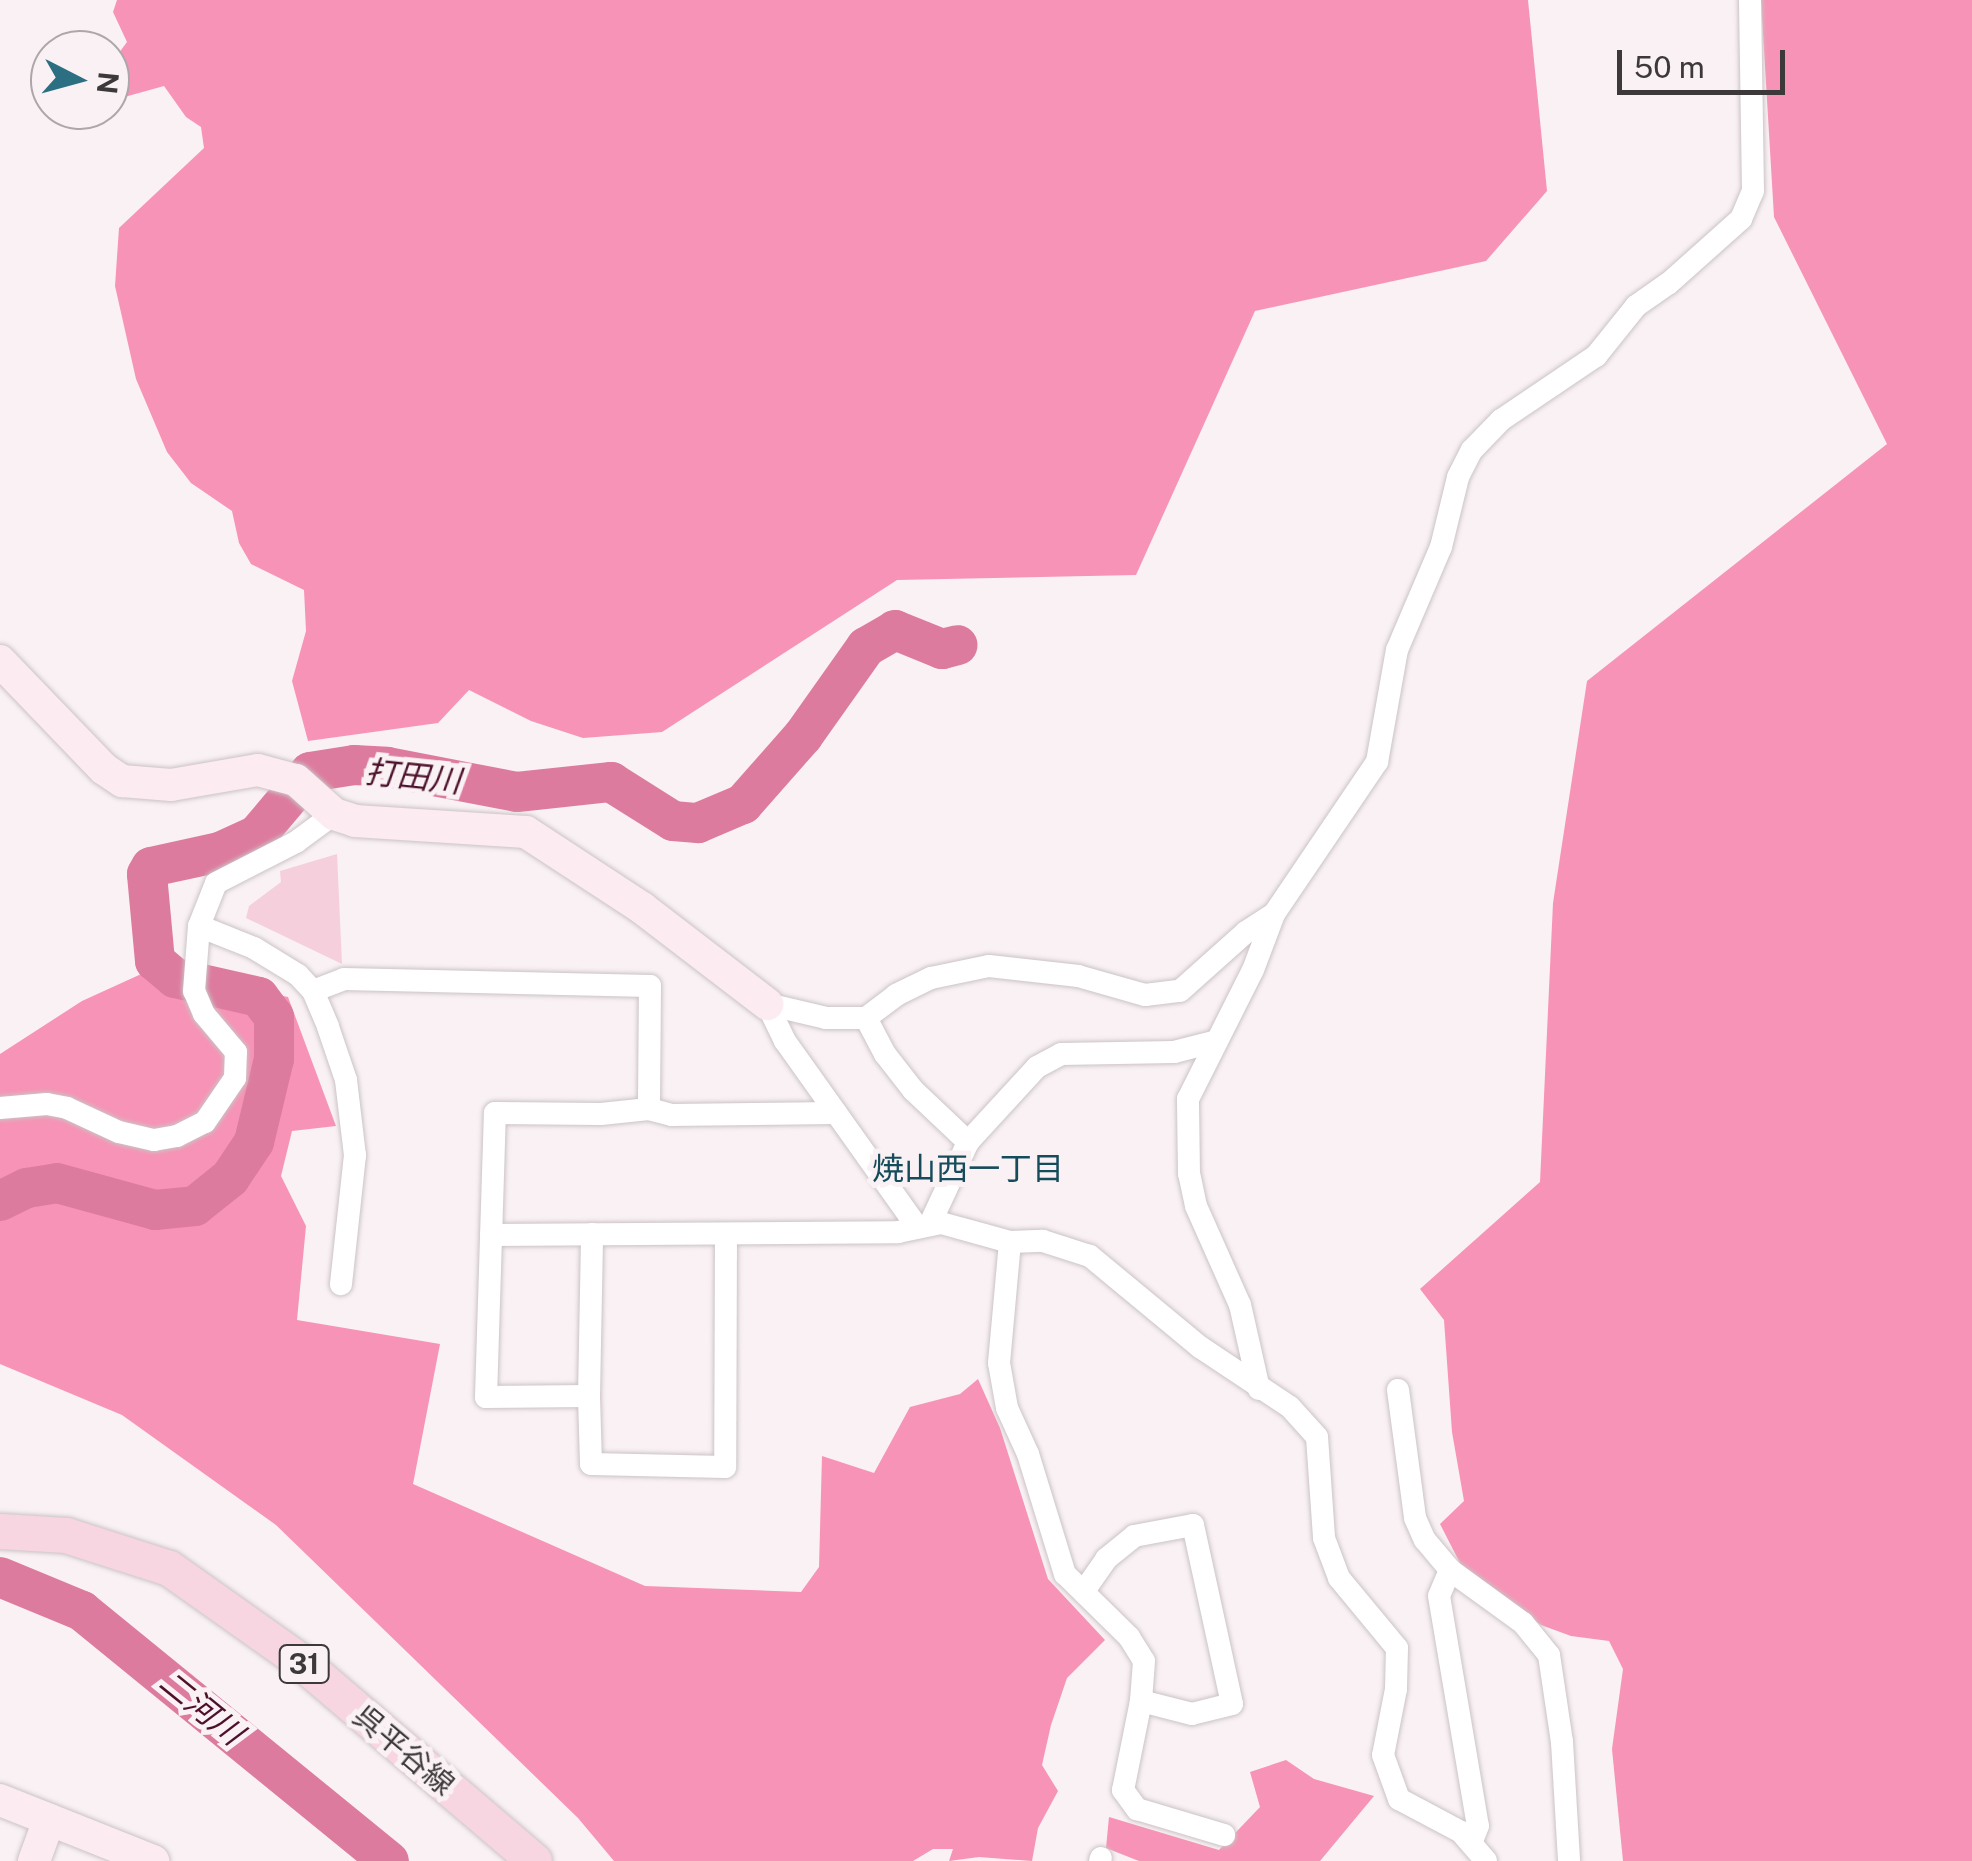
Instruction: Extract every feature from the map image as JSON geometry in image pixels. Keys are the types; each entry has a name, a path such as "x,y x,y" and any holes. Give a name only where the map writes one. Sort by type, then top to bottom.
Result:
{"main road":[{"name":"呉平谷線","path":"0,1532 38,1532 134,1554 169,1568 228,1606 299,1660 534,1861"}],"street":[{"path":"1258,1389 1240,1304 1207,1238 1189,1174 1188,1098 1253,970 1274,914 1378,762 1397,650 1441,547 1458,477 1472,450 1501,420 1596,356 1636,306 1668,284 1741,219 1753,191 1750,0"},
{"path":"0,661 104,769 122,781 171,785 258,770 314,796 355,821 526,832 642,908 767,1004 826,1018 866,1018 896,994 931,978 989,966 1078,976 1145,995 1180,991 1246,932 1274,914"},
{"path":"0,1108 47,1104 67,1108 119,1132 154,1140 177,1136 205,1122 235,1078 236,1052 204,1014 194,982 199,926 216,883 296,842 314,796"},
{"path":"199,926 254,948 298,975 313,991 346,1080 354,1143 342,1284"},
{"path":"313,991 344,979 650,986 649,1109"},
{"path":"767,1004 785,1040 836,1113 923,1225"},
{"path":"866,1018 884,1054 914,1090 968,1142"},
{"path":"923,1225 968,1142 1036,1067 1061,1054 1174,1052 1217,1041"},
{"path":"588,1396 486,1397 494,1112 601,1114 649,1109 671,1115 836,1113"},
{"path":"491,1235 898,1232 923,1225 1010,1242 1043,1240 1090,1256 1258,1389 1290,1407 1316,1438 1324,1538 1339,1578 1397,1648 1396,1689 1382,1756 1399,1799 1472,1841 1486,1861"},
{"path":"592,1234 588,1396 591,1464 725,1466 726,1235"},
{"path":"1010,1242 999,1363 1007,1408 1028,1454 1066,1574 1128,1637 1144,1661 1142,1700 1123,1790 1137,1809 1224,1835"},
{"path":"1398,1390 1415,1518 1425,1540 1450,1570 1523,1623 1549,1655 1562,1742 1569,1861"},
{"path":"1084,1592 1106,1559 1134,1536 1193,1525 1232,1704 1192,1714 1142,1700"},
{"path":"1450,1570 1439,1596 1478,1826 1472,1841"},
{"path":"0,1800 152,1861"},
{"path":"34,1861 49,1820"}],"shaded area":[{"path":"117,0 1528,0 1547,191 1486,261 1255,311 1136,575 897,580 662,732 583,738 531,721 469,690 438,723 308,741 292,681 306,631 304,590 251,564 239,543 232,511 191,483 167,452 136,379 115,286 119,228 204,148 201,127 186,117 164,86 130,95 130,30 121,30 113,12"},
{"path":"1761,0 1972,0 1972,1861 1623,1861 1612,1749 1623,1669 1609,1641 1571,1636 1541,1625 1462,1567 1440,1524 1464,1501 1452,1432 1444,1320 1420,1289 1540,1182 1553,903 1587,681 1887,444 1774,217"},
{"path":"337,854 342,964 246,918 249,906 281,882 280,871"},
{"path":"150,970 288,997 336,1126 292,1131 281,1176 306,1226 297,1320 440,1344 413,1484 645,1586 801,1592 819,1567 822,1456 874,1473 910,1407 960,1394 978,1379 1000,1428 1048,1579 1105,1640 1067,1678 1051,1725 1042,1765 1058,1791 1038,1828 1032,1861 979,1857 949,1861 953,1849 933,1849 913,1861 614,1861 578,1818 276,1525 122,1415 0,1364 0,1054 82,1001"},
{"path":"1286,1760 1314,1779 1374,1796 1320,1861 1139,1861 1106,1848 1109,1817 1219,1850 1260,1807 1250,1772"}],"waterway":[{"name":"打田川","path":"0,1201 27,1188 57,1183 155,1210 195,1206 230,1178 254,1142 274,1059 274,1017 259,997 175,978 155,961 147,874 151,867 220,852 257,835 310,772 354,765 387,767 517,792 611,782 673,821 698,823 743,804 803,736 866,647 895,630 942,649 958,645"},
{"name":"二河川","path":"0,1577 82,1611 389,1861"}],"district":[{"name":"焼山西一丁目","path":"968,1169"}]}
